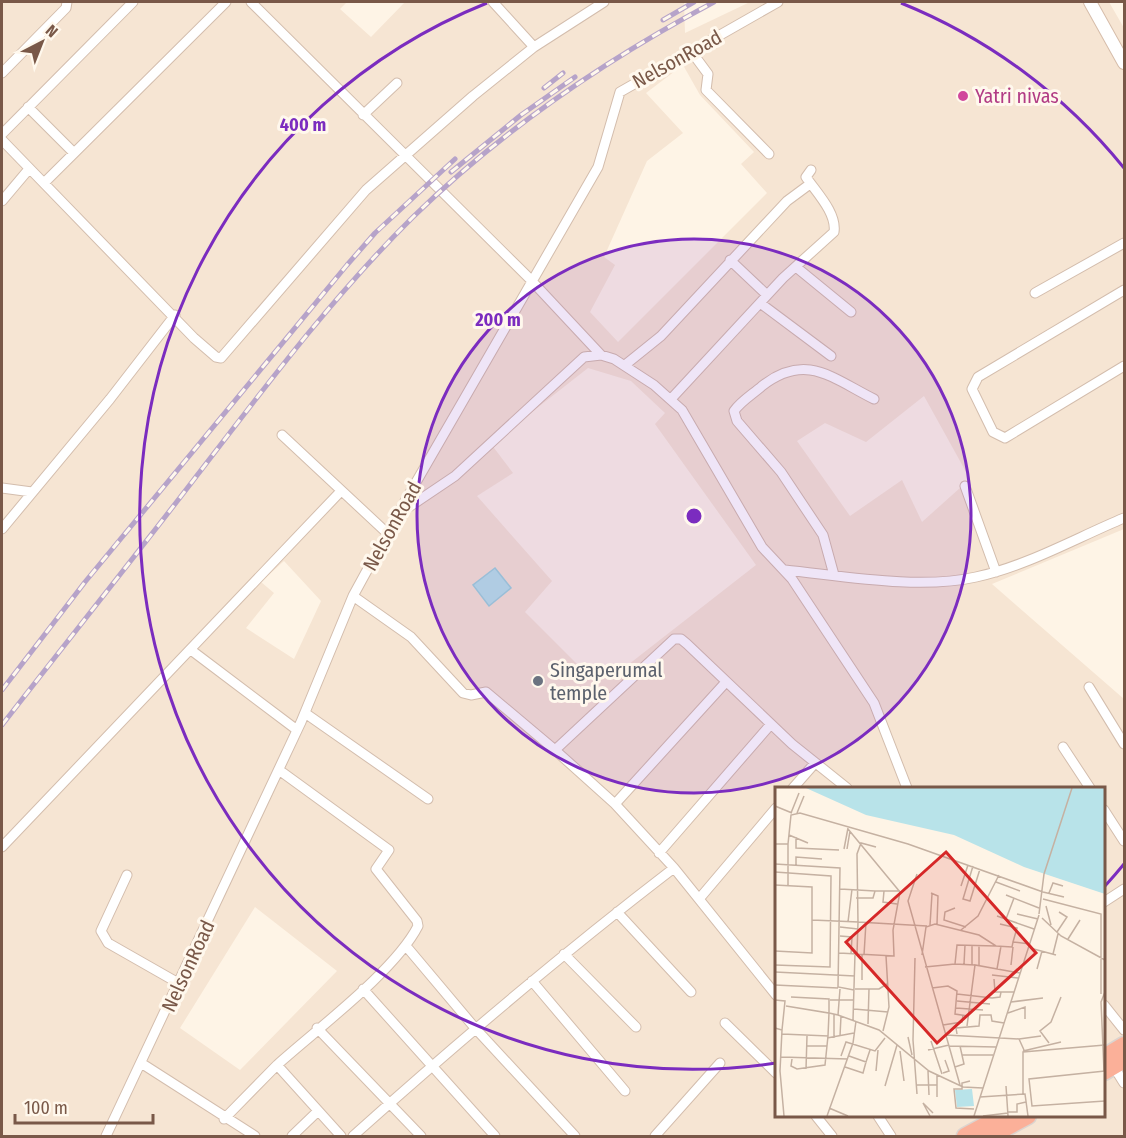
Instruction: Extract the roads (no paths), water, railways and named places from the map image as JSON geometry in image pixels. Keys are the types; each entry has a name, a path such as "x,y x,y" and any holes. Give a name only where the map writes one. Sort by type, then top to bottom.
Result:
{"highway":[{"path":"1111,1064 1125,1045"},
{"path":"965,1137 1000,1117"},
{"path":"991,1137 1026,1117"}],"main road":[{"path":"1090,2 1125,63"}],"street":[{"path":"2,73 66,8 67,2"},
{"path":"2,134 133,2"},
{"path":"44,183 226,2"},
{"path":"250,2 532,281 601,356"},
{"path":"493,2 534,47"},
{"path":"2,140 208,350 216,357 222,358 366,190 534,47 604,2"},
{"name":"NelsonRoad","path":"106,1137 279,770 353,596 597,167 620,90 778,2"},
{"path":"691,51 708,74 707,91 769,154"},
{"path":"363,115 397,83"},
{"path":"28,107 74,153"},
{"path":"2,201 29,169"},
{"path":"671,399 767,295 834,232 835,225 831,213 806,177 811,170"},
{"path":"625,365 661,336 787,201 810,184"},
{"path":"1035,293 1125,243"},
{"path":"730,260 767,295"},
{"path":"796,267 851,312"},
{"path":"1125,290 978,377 972,389 993,432 1005,438 1125,366"},
{"path":"760,303 831,356"},
{"path":"2,529 175,315"},
{"path":"400,510 424,498 455,476 584,357 601,356 625,365 671,399 687,417 762,547 785,570 874,704 906,787"},
{"path":"834,575 823,535 781,472 737,421 734,411 775,377 790,369 818,371 874,399"},
{"path":"282,435 387,533"},
{"path":"964,486 996,572"},
{"path":"2,488 32,492"},
{"path":"2,847 341,491"},
{"path":"785,570 870,579 937,581 973,578 996,572 1125,518"},
{"path":"353,596 411,637 463,693 471,695 486,692 615,804 674,868 775,993"},
{"path":"555,750 674,639 681,639 771,724 845,787"},
{"path":"191,650 297,730"},
{"path":"615,804 726,682"},
{"path":"1089,687 1125,744"},
{"path":"305,713 428,799"},
{"path":"659,853 771,724"},
{"path":"1063,747 1089,787"},
{"path":"795,787 815,763"},
{"path":"224,1119 277,1065 363,989 406,946 418,926 417,921 376,869 389,850 279,770"},
{"path":"699,899 775,810"},
{"path":"1105,811 1125,841"},
{"path":"353,1137 432,1065 564,954 674,868"},
{"path":"127,875 101,932 102,936 108,943 180,984"},
{"path":"1105,901 1125,888"},
{"path":"617,912 691,992"},
{"path":"406,946 476,1028 575,1137"},
{"path":"564,954 636,1027"},
{"path":"532,981 626,1091"},
{"path":"363,989 495,1137"},
{"path":"1105,1006 1125,1030"},
{"path":"725,1023 775,1071"},
{"path":"317,1028 421,1137"},
{"path":"141,1063 255,1137"},
{"path":"655,1137 720,1063"},
{"path":"1111,1064 1125,1083"},
{"path":"277,1065 341,1137"},
{"path":"292,1137 318,1111"},
{"path":"817,1117 832,1137"},
{"path":"879,1117 891,1137"}],"water":[{"path":"495,568 511,588 489,606 473,585"}],"railway":[{"path":"663,20 694,2"},
{"path":"2,725 298,345 354,279 413,217 482,155 556,99 634,48 714,2"},
{"path":"544,88 563,73"},
{"path":"451,172 521,115 575,77"},
{"path":"2,690 85,582 347,265 375,233 455,159"}],"place":[{"name":"Yatri nivas","path":"963,96"},
{"name":"Singaperumal temple","path":"538,681"}]}
